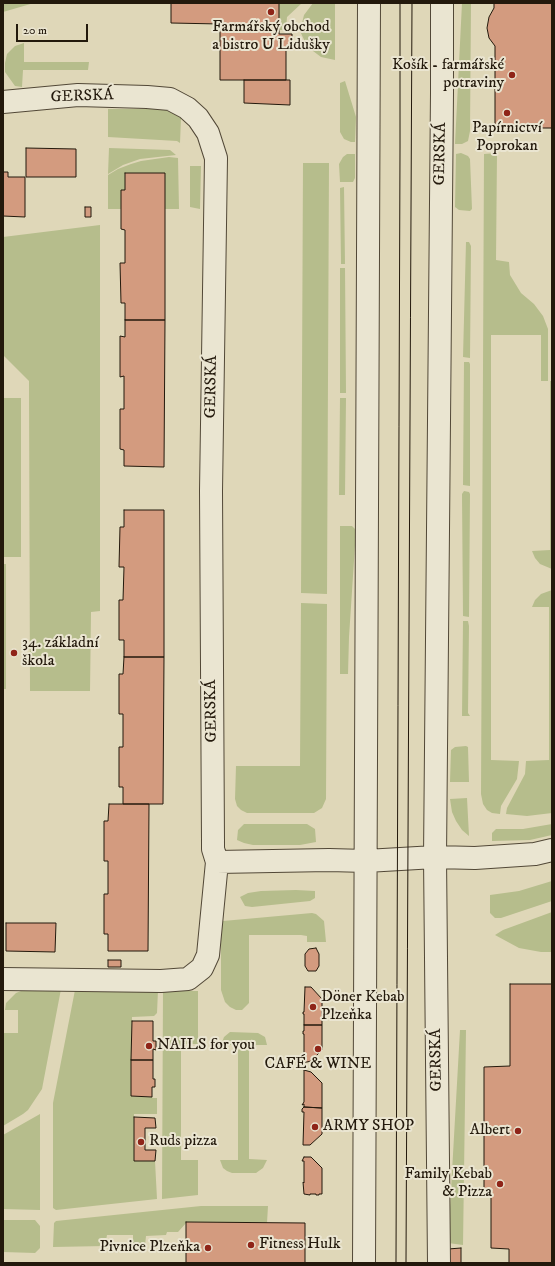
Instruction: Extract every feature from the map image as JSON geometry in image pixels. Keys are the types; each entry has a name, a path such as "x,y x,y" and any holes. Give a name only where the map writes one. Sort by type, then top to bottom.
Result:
{"street":[{"path":"364,1263 369,3"},
{"name":"GERSKÁ","path":"439,1263 435,857 442,3"},
{"name":"GERSKÁ","path":"3,102 78,95 170,99 188,108 198,118 208,133 216,158 211,529 213,849 217,862 208,954 202,968 188,979 161,981 3,979"},
{"path":"217,862 328,860 366,861 435,857 475,858 535,854 552,850"}],"green space":[{"path":"3,3 34,3 3,12"},
{"path":"279,3 302,3 287,17 286,30 279,30"},
{"path":"313,3 335,3 335,60 321,57 313,51 306,44 300,31 304,15"},
{"path":"462,3 471,3 470,131 468,141 462,144 455,144"},
{"path":"24,43 24,62 89,62 88,70 23,70 22,87 15,86 5,72 5,63 7,54 15,46"},
{"path":"345,81 356,117 355,142 344,139 340,132 340,83"},
{"path":"108,109 167,109 181,118 180,143 177,141 108,137"},
{"path":"109,148 170,150 176,155 140,159 123,165 108,174"},
{"path":"461,153 468,156 470,159 472,209 470,211 459,210 455,207 456,154"},
{"path":"497,153 496,260 509,262 510,275 521,293 534,304 543,316 548,329 548,381 541,381 541,335 491,335 491,760 519,761 517,779 501,806 500,814 492,813 487,810 483,804 481,794 484,154"},
{"path":"347,154 355,154 355,178 353,182 340,182 339,164 343,157"},
{"path":"169,157 178,158 179,209 165,209 165,173 126,173 125,190 121,190 121,209 108,209 108,175 118,169 141,161"},
{"path":"303,163 329,163 327,594 301,593"},
{"path":"190,166 201,166 200,209 190,207"},
{"path":"344,187 345,264 341,264 340,188"},
{"path":"100,225 100,611 91,612 90,691 30,691 29,381 3,355 3,237"},
{"path":"466,242 469,242 471,246 470,358 463,357"},
{"path":"340,268 345,268 346,393 340,393"},
{"path":"464,362 469,362 470,364 470,486 463,485"},
{"path":"550,381 552,381 552,569 540,564 532,551 550,550"},
{"path":"3,398 21,398 21,557 3,557"},
{"path":"340,398 346,398 345,495 339,495"},
{"path":"464,491 469,492 470,494 469,617 463,616 462,494"},
{"path":"340,526 352,526 356,530 348,674 340,674"},
{"path":"3,564 6,564 6,689 3,689"},
{"path":"552,590 552,813 527,816 506,814 507,808 525,774 526,761 549,760 549,607 532,607 535,600 541,594"},
{"path":"301,603 327,604 326,799 322,808 314,813 247,813 237,806 235,799 236,766 300,766"},
{"path":"463,621 468,621 469,626 468,713 470,716 462,716"},
{"path":"455,747 468,747 469,782 450,782 451,750"},
{"path":"467,798 469,836 462,830 456,821 452,812 450,799"},
{"path":"244,824 307,824 315,829 316,842 300,845 253,845 244,843 237,840 238,830"},
{"path":"552,824 552,835 530,840 492,841 492,833 496,829 523,829"},
{"path":"552,881 552,901 501,918 495,918 490,913 490,895 519,891"},
{"path":"261,891 315,891 315,898 310,901 252,907 245,906 240,897 248,893"},
{"path":"552,912 552,952 541,952 519,948 495,935 503,930"},
{"path":"312,913 316,914 324,921 326,942 307,942 307,936 301,935 249,935 249,1003 242,1010 236,1010 230,1007 225,1002 221,990 221,930 223,921"},
{"path":"26,989 61,989 42,1089 28,1110 3,1126 3,1033 18,1033 18,1010 5,1010 6,1003 16,993"},
{"path":"75,990 158,990 157,1013 154,1016 132,1017 131,1096 157,1098 157,1114 134,1114 134,1161 155,1161 157,1199 56,1210 53,1208 53,1103"},
{"path":"163,991 198,991 198,1044 181,1044 181,1160 198,1160 198,1195 162,1199"},
{"path":"460,1030 466,1030 463,1245 448,1243"},
{"path":"230,1032 258,1033 265,1037 267,1045 249,1045 249,1159 267,1160 263,1168 256,1173 232,1173 223,1168 220,1160 238,1160 238,1045 221,1045 224,1037"},
{"path":"40,1114 40,1210 3,1209 3,1135"},
{"path":"201,1206 268,1206 267,1223 187,1222 178,1232 167,1232 166,1235 146,1236 145,1246 133,1246 133,1235 107,1235 105,1246 53,1247 54,1223 56,1221"},
{"path":"3,1220 35,1220 40,1226 40,1248 35,1253 3,1252"}],"building":[{"path":"171,3 279,3 279,34 292,34 292,46 286,46 286,80 220,80 220,24 171,23"},
{"path":"494,3 552,3 552,128 495,128 495,46 489,38 487,28 489,17 494,8"},
{"path":"244,80 290,80 290,105 244,103"},
{"path":"26,148 76,149 76,177 26,177"},
{"path":"3,172 8,172 8,177 25,177 25,217 3,216"},
{"path":"125,173 165,173 165,320 125,320 125,303 121,303 120,263 125,263 125,230 121,229 121,190 125,190"},
{"path":"85,207 91,207 91,217 85,217"},
{"path":"125,320 165,320 164,467 124,466 124,450 120,449 120,409 124,409 124,376 120,377 120,336 125,337"},
{"path":"124,510 164,510 164,657 124,657 124,640 119,640 119,600 123,600 124,567 119,567 120,527 124,527"},
{"path":"124,657 164,657 163,804 123,804 123,787 119,787 119,747 123,747 123,714 119,714 119,674 123,674"},
{"path":"109,804 149,804 148,951 108,951 108,934 104,934 104,894 108,894 108,861 104,861 104,821 108,821"},
{"path":"6,923 56,923 55,952 6,951"},
{"path":"316,948 319,954 319,966 316,971 308,971 305,966 305,954 309,949"},
{"path":"108,960 121,960 121,967 108,967"},
{"name":"Albert","path":"510,984 552,984 552,1263 509,1263 509,1249 491,1248 491,1195 484,1194 484,1067 510,1066"},
{"path":"305,987 311,987 322,999 322,1025 304,1025 303,1012"},
{"path":"132,1021 153,1021 153,1041 156,1041 156,1050 153,1049 153,1060 131,1060"},
{"path":"304,1025 322,1025 322,1050 311,1061 307,1062 304,1062"},
{"path":"131,1060 153,1060 153,1079 155,1079 155,1087 152,1087 152,1097 131,1096"},
{"path":"304,1070 311,1072 322,1083 322,1108 304,1107 304,1104 302,1105 304,1102"},
{"path":"304,1107 322,1108 322,1134 310,1145 303,1145 304,1112 302,1112 302,1109"},
{"path":"134,1117 155,1118 156,1128 145,1128 145,1150 156,1150 155,1161 134,1161"},
{"path":"304,1157 311,1157 322,1168 322,1194 304,1194 304,1161 302,1161"},
{"path":"186,1222 305,1223 305,1263 186,1263"},
{"path":"461,1248 461,1263 449,1263 448,1249"}],"tram line":[{"path":"396,1263 400,3"},
{"path":"406,1263 412,3"}],"place":[{"name":"Farmářský obchod a bistro U Lidušky","path":"271,12"},
{"name":"Košík - farmářské potraviny","path":"512,75"},
{"name":"Papírnictví Poprokan","path":"507,113"},
{"name":"34. základní škola","path":"14,653"},
{"name":"Döner Kebab Plzeňka","path":"313,1007"},
{"name":"NAILS for you","path":"149,1046"},
{"name":"CAFÉ & WINE","path":"318,1049"},
{"name":"ARMY SHOP","path":"315,1127"},
{"name":"Albert","path":"518,1131"},
{"name":"Ruds pizza","path":"141,1142"},
{"name":"Family Kebab & Pizza","path":"500,1184"},
{"name":"Fitness Hulk","path":"251,1245"},
{"name":"Pivnice Plzeňka","path":"208,1248"}]}
